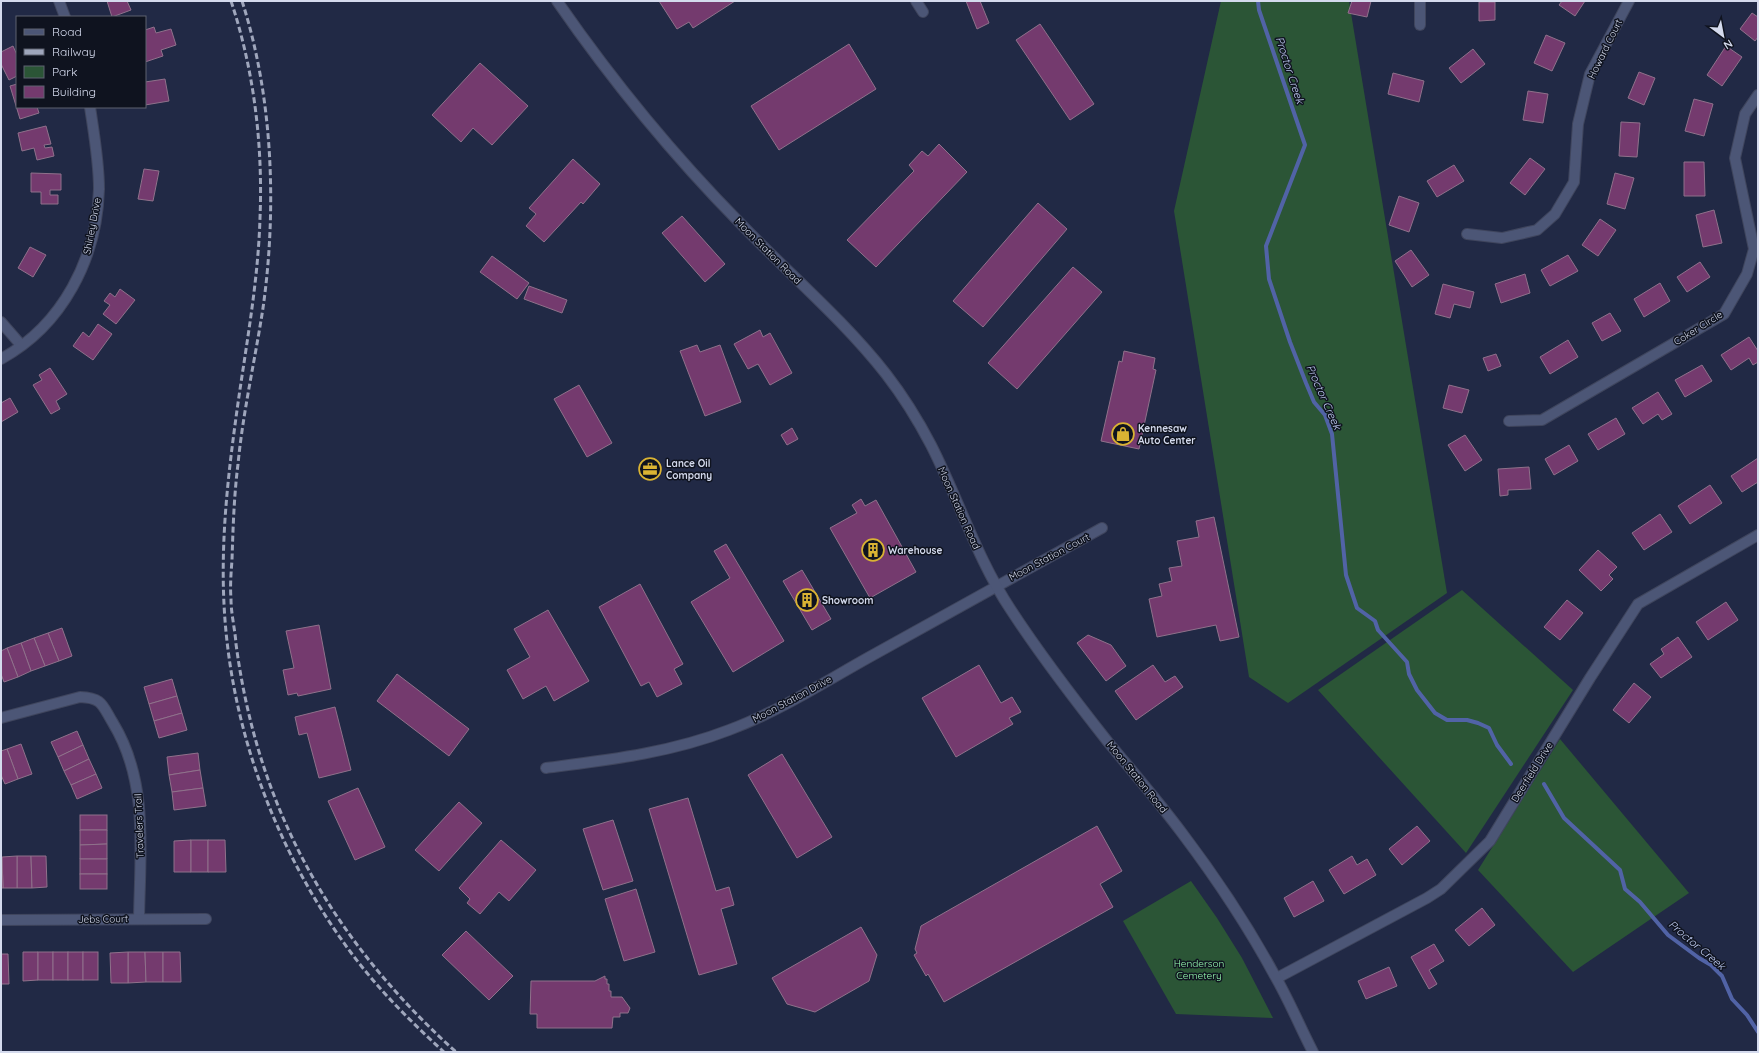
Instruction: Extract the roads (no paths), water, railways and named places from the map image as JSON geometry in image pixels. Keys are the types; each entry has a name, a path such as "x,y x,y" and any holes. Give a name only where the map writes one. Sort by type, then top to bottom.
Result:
{"street":[{"path":"59,1 65,16"},
{"name":"Moon Station Road","path":"557,1 576,28 637,106 701,182 843,327 885,373 914,414 931,445 976,546 1010,609 1064,684 1182,832 1205,864 1254,939 1277,978 1313,1052"},
{"path":"916,1 923,12"},
{"path":"1420,1 1420,25"},
{"name":"Howard Court","path":"1467,234 1502,238 1536,230 1555,214 1574,182 1578,124 1590,74 1629,1"},
{"name":"Coker Circle","path":"1509,421 1542,420 1724,314 1747,274 1754,249 1735,158 1744,114 1758,95"},
{"name":"Shirley Drive","path":"1,359 21,345 47,323 61,307 72,291 89,248 99,189 95,139 90,108"},
{"path":"1,322 21,345"},
{"name":"Moon Station Court","path":"996,585 1102,528"},
{"name":"Deerfield Drive","path":"1277,978 1420,902 1441,889 1490,841 1590,678 1638,604 1758,536"},
{"name":"Moon Station Drive","path":"546,768 661,751 729,730 781,707 996,585"},
{"name":"Travelers Trail","path":"1,718 80,697 94,698 101,702 125,746 132,764 136,783 141,823 139,919"},
{"name":"Jebs Court","path":"1,920 206,919"}],"waterway":[{"name":"Proctor Creek","path":"1258,1 1259,10 1305,145 1266,246 1269,279 1290,342 1306,383 1314,402 1325,415 1332,434 1346,575 1357,608 1375,621 1378,630 1407,662 1409,674 1417,690 1435,713 1447,720 1467,720 1489,728 1497,745 1511,764"},
{"name":"Proctor Creek","path":"1544,784 1564,818 1620,870 1625,889 1640,902 1668,935 1711,965 1722,976 1732,999 1747,1015 1758,1032"}],"railway":[{"path":"231,1 246,54 251,81 258,135 261,191 257,270 232,447 224,537 224,604 228,651 236,697 247,743 262,788 280,832 301,875 325,915 362,967 396,1005 444,1052"},
{"path":"242,1 252,38 266,114 271,193 270,232 263,308 240,444 233,524 231,605 236,644 247,705 262,762 283,817 308,868 338,917 372,964 412,1009 456,1052"}],"place":[{"name":"Kennesaw Auto Center","path":"1123,434"},
{"name":"Lance Oil Company","path":"650,469"},
{"name":"Warehouse","path":"873,550"},
{"name":"Showroom","path":"807,600"}],"park label":[{"name":"Henderson Cemetery","path":"1199,968"}]}
